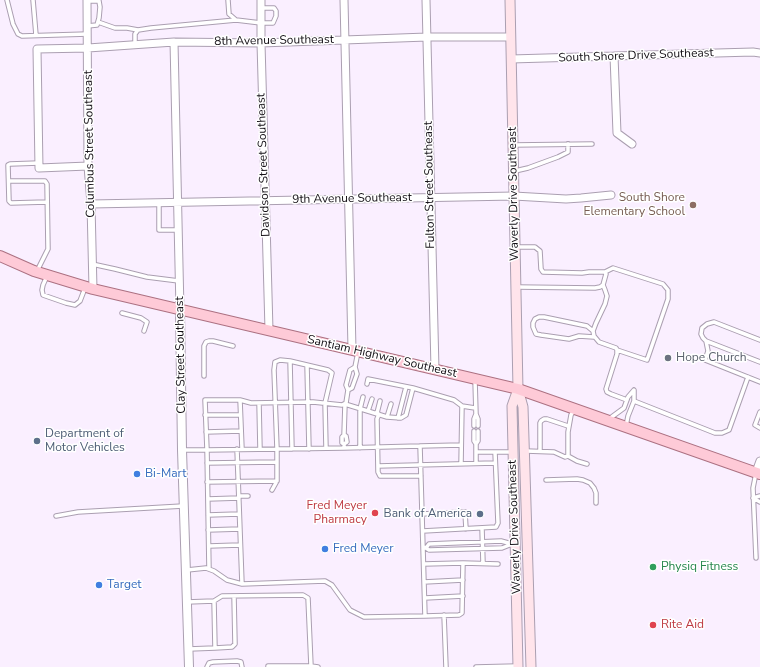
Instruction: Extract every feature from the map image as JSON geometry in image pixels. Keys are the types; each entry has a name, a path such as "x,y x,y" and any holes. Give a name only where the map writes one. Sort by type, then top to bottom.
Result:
{"main road":[{"name":"Waverly Drive Southeast","path":"510,0 518,389 523,407 531,667"},
{"name":"Santiam Highway Southeast","path":"0,256 36,272 89,288 518,389 758,473"},
{"name":"Waverly Drive Southeast","path":"518,389 512,406 518,667"},
{"path":"514,494 519,498 520,537 527,547"},
{"path":"514,544 522,552 524,593 529,598"}],"street":[{"name":"Columbus Street Southeast","path":"87,0 88,166 91,204 92,264 89,288"},
{"name":"Davidson Street Southeast","path":"261,0 269,330"},
{"path":"344,0 348,199 355,350"},
{"name":"Fulton Street Southeast","path":"426,0 435,370"},
{"name":"8th Avenue Southeast","path":"39,166 37,50 174,42 261,43 427,37 511,37"},
{"name":"Clay Street Southeast","path":"174,42 182,450 189,667"},
{"name":"South Shore Drive Southeast","path":"511,60 717,53 760,53"},
{"path":"614,56 617,133 632,144"},
{"path":"39,166 88,166"},
{"name":"9th Avenue Southeast","path":"91,204 514,196 566,199 611,194"},
{"path":"758,473 760,461"}],"lane":[{"path":"7,0 13,24 18,34 22,36 88,34"},
{"path":"33,0 36,35"},
{"path":"87,0 99,1 100,7 97,25 87,26"},
{"path":"228,0 229,14 236,20"},
{"path":"98,22 115,28 138,30 236,20 273,22 276,16 276,10 274,8 261,8"},
{"path":"135,45 135,34 138,30"},
{"path":"514,171 558,158 568,152 568,144"},
{"path":"513,145 592,144"},
{"path":"39,166 8,165 9,201 11,203 47,202"},
{"path":"9,181 45,181 47,184 48,249 36,272"},
{"path":"159,203 159,230 178,230"},
{"path":"515,248 535,247 540,251 541,269 543,272 605,272 612,268 663,284 668,290 668,299 646,360 617,352 616,348 599,342 594,337 593,331 607,296 603,285"},
{"path":"92,264 148,277 179,281"},
{"path":"516,287 600,288 606,277 605,272"},
{"path":"47,275 43,285 43,295 66,303 75,305 80,301 89,288"},
{"path":"122,313 141,318 147,322 144,331"},
{"path":"593,331 587,326 544,317 535,319 533,323 533,328 536,334 569,339 579,336 594,337"},
{"path":"760,340 714,322 707,324 702,328 701,334 706,342 708,351 705,360 760,382"},
{"path":"204,376 204,346 206,342 213,340 233,346"},
{"path":"706,342 760,362"},
{"path":"348,390 352,388 357,374 355,366 355,350"},
{"path":"617,352 606,389 607,392 627,400"},
{"path":"272,490 277,481 275,362 280,360 290,361 328,370 332,373 325,403 326,448"},
{"path":"290,361 292,449"},
{"path":"307,365 309,448"},
{"path":"344,446 347,442 346,436 344,435 345,404 348,390 346,385 350,370 355,366"},
{"path":"634,401 715,433 722,433 729,430 748,377"},
{"path":"367,384 368,379 413,388 454,400 462,406 475,408"},
{"path":"475,379 476,414 474,419 476,426"},
{"path":"376,386 377,381"},
{"path":"384,388 385,383"},
{"path":"394,390 396,385"},
{"path":"398,418 406,387"},
{"path":"209,569 205,400 240,400 251,403 308,402 345,404 388,417 401,418 406,415 413,388"},
{"path":"607,420 624,408 627,400 634,390 634,401 628,416 626,427"},
{"path":"360,448 360,409 363,397"},
{"path":"368,411 372,399"},
{"path":"240,400 242,449"},
{"path":"380,401 377,419 378,472 380,476 421,476"},
{"path":"259,403 260,449"},
{"path":"388,417 391,404"},
{"path":"461,464 462,406"},
{"path":"568,456 568,426 574,409"},
{"path":"760,412 755,425 760,428"},
{"path":"205,415 240,415"},
{"path":"540,451 541,420 550,419 568,426"},
{"path":"206,432 241,431"},
{"path":"476,431 478,441 476,444 476,463"},
{"path":"182,450 461,445"},
{"path":"420,446 422,514 425,548 425,616"},
{"path":"237,449 242,584"},
{"path":"525,451 554,452 587,464"},
{"path":"476,452 513,452"},
{"path":"423,531 496,527 498,523 495,452"},
{"path":"207,463 277,462"},
{"path":"378,466 496,463"},
{"path":"756,558 753,488 758,473"},
{"path":"546,480 577,479 590,483 596,493 596,502"},
{"path":"207,482 277,481"},
{"path":"208,499 248,496"},
{"path":"753,498 760,496"},
{"path":"753,498 760,502"},
{"path":"56,516 78,512 184,506"},
{"path":"422,514 465,512 466,529"},
{"path":"208,515 239,514"},
{"path":"482,528 483,563"},
{"path":"208,530 240,530"},
{"path":"425,548 429,544 501,541 514,544"},
{"path":"425,548 429,550 502,548 514,544"},
{"path":"209,546 240,545"},
{"path":"186,570 206,568 214,571 227,580 242,584 325,581 332,585 350,610 364,617 425,616 459,615 462,613 463,563"},
{"path":"424,564 498,564"},
{"path":"424,582 463,580"},
{"path":"187,602 214,601 222,596 303,596 308,598 310,666"},
{"path":"189,648 232,647 235,644 234,596"},
{"path":"424,598 463,596"},
{"path":"214,601 215,648"},
{"path":"444,615 446,667"},
{"path":"207,667 209,663 241,662 242,667"},
{"path":"268,667 318,667"},
{"path":"476,667 518,667"}],"place":[{"name":"South Shore Elementary School","path":"693,205"},
{"name":"Hope Church","path":"668,358"},
{"name":"Department of Motor Vehicles","path":"37,441"},
{"name":"Bi-Mart","path":"137,474"},
{"name":"Fred Meyer Pharmacy","path":"375,513"},
{"name":"Bank of America","path":"480,514"},
{"name":"Fred Meyer","path":"325,549"},
{"name":"Physiq Fitness","path":"653,567"},
{"name":"Target","path":"99,585"},
{"name":"Rite Aid","path":"653,625"}]}
